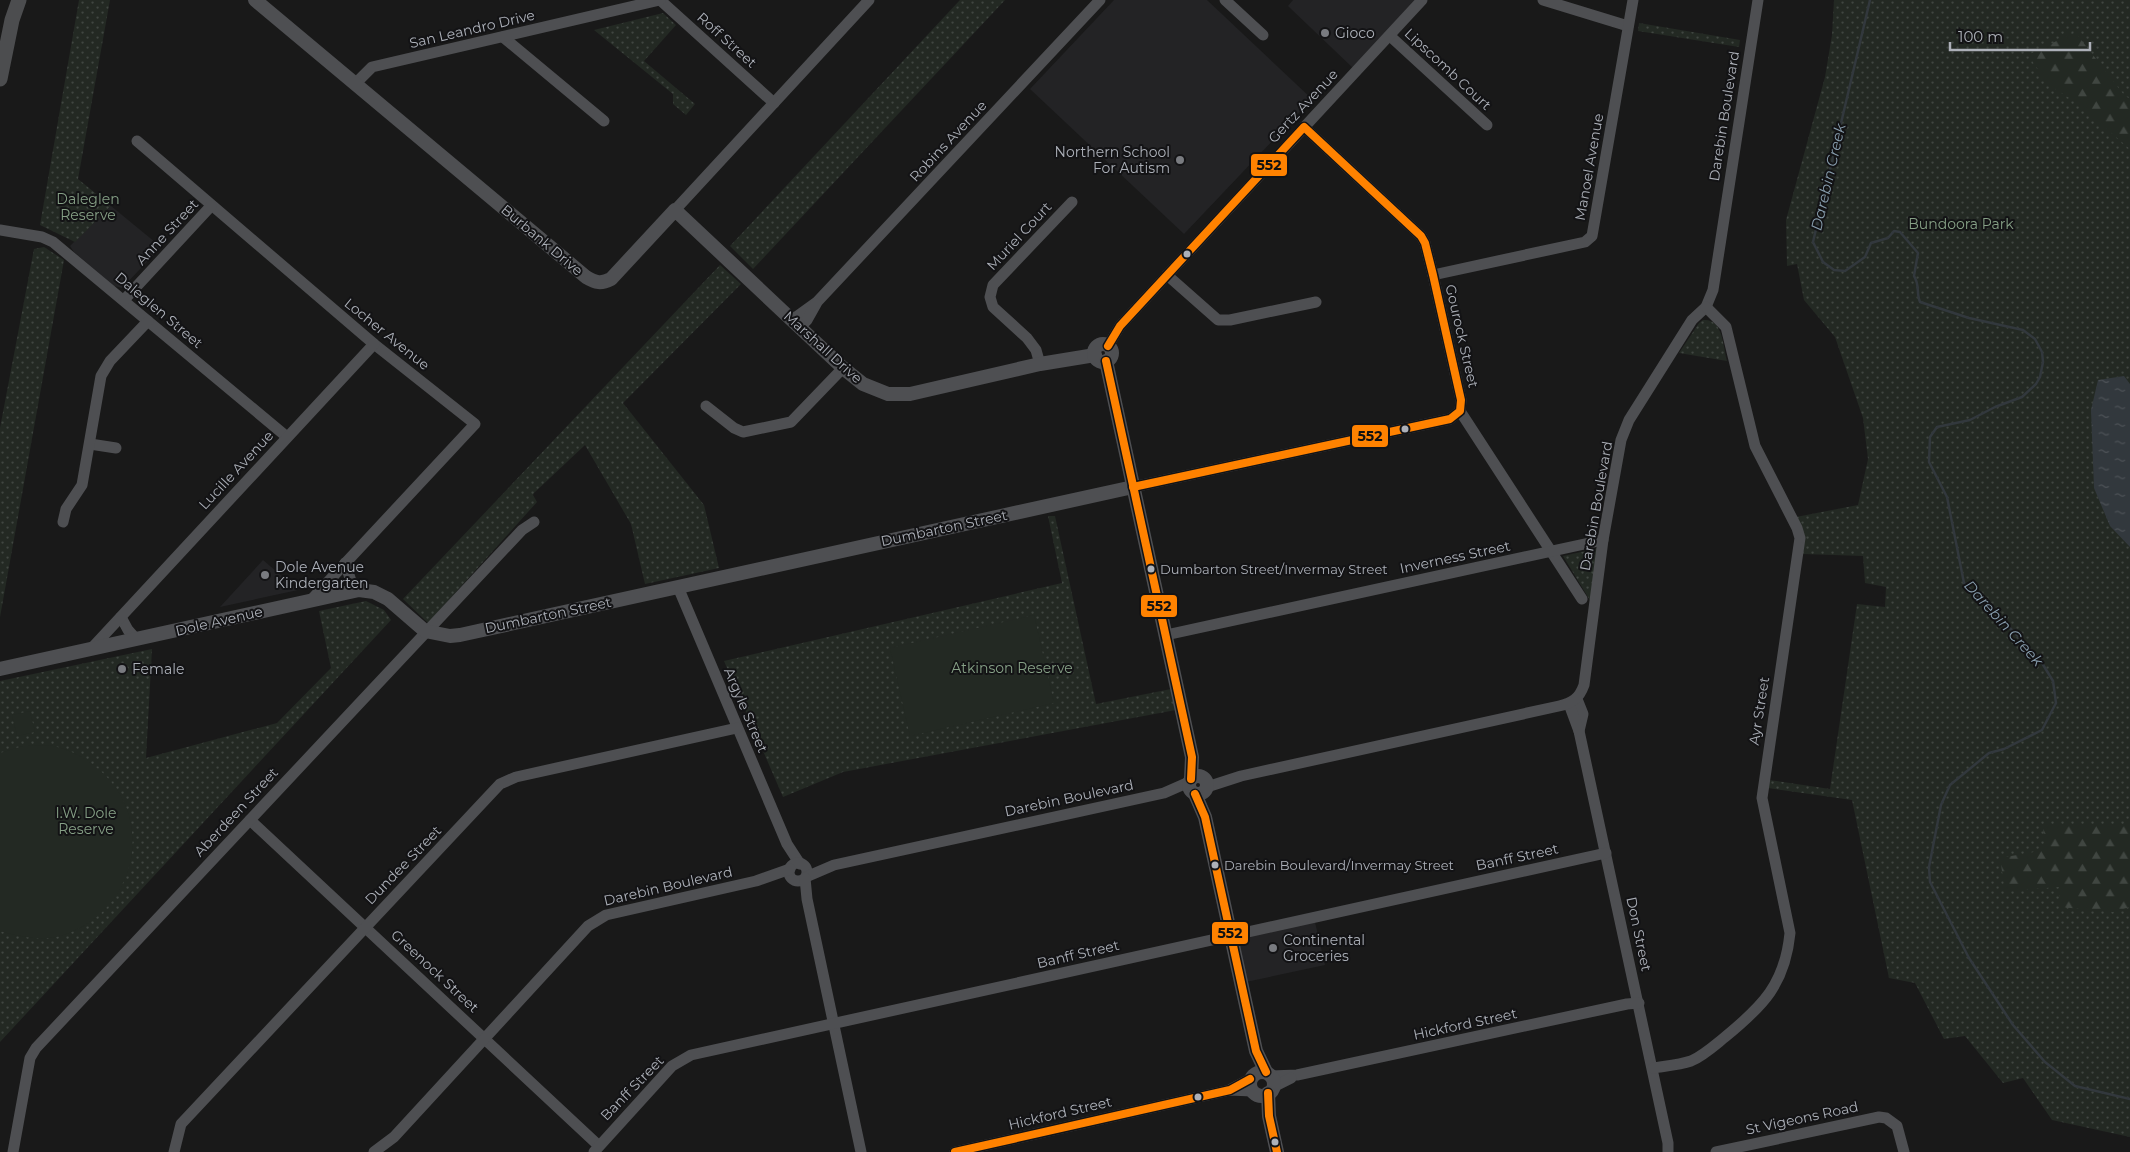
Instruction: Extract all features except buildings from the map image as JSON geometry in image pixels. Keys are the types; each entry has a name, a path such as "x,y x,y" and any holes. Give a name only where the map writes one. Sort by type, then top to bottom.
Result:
{"main road":[{"path":"12,20 13,0"},
{"path":"0,79 12,20 19,0"}],"street":[{"name":"Burbank Drive","path":"255,0 586,277 595,282 611,279 869,0"},
{"name":"San Leandro Drive","path":"356,83 372,67 660,0"},
{"name":"Roff Street","path":"660,0 774,103"},
{"name":"Robins Avenue","path":"796,324 1100,0"},
{"path":"1225,0 1264,35"},
{"name":"Gertz Avenue","path":"1108,346 1120,326 1422,0"},
{"path":"1543,0 1628,26"},
{"name":"Manoel Avenue","path":"1433,275 1585,242 1592,236 1633,0"},
{"name":"Darebin Boulevard","path":"374,1152 382,1148 588,926 606,915 1573,701 1584,685 1603,540 1624,430 1692,320 1706,307 1713,290 1758,0"},
{"name":"Lipscomb Court","path":"1390,36 1487,125"},
{"path":"503,37 604,121"},
{"name":"Gourock Street","path":"1304,127 1421,236 1433,275 1461,400 1460,411 1582,599"},
{"name":"Locher Avenue","path":"137,141 374,344 475,424 311,600"},
{"name":"Muriel Court","path":"1040,364 1036,350 1027,338 993,307 990,297 993,285 1072,202"},
{"name":"Anne Street","path":"124,300 211,206"},
{"name":"Marshall Drive","path":"675,210 843,368 863,384 888,394 910,394 1040,364 1100,358"},
{"name":"Daleglen Street","path":"0,230 54,242 287,437"},
{"path":"1167,275 1218,320 1230,320 1316,302"},
{"name":"Ayr Street","path":"1653,1068 1692,1060 1708,1051 1762,1005 1781,975 1790,933 1762,798 1800,538 1797,528 1756,446 1726,327 1706,307"},
{"path":"63,522 66,509 82,484 101,376 110,361 148,321"},
{"name":"Lucille Avenue","path":"91,649 374,344"},
{"path":"1108,346 1103,344 1098,346 1100,358 1133,487 1166,635 1277,1152"},
{"path":"706,406 734,428 743,432 791,422 843,368"},
{"name":"Dumbarton Street","path":"425,632 450,636 460,635 1450,419 1460,411"},
{"path":"90,444 116,448"},
{"name":"Aberdeen Street","path":"14,1152 30,1058 36,1048 425,632 522,530 534,522"},
{"name":"Inverness Street","path":"1166,635 1603,540"},
{"path":"345,563 351,582 359,590"},
{"name":"Argyle Street","path":"678,587 787,844 807,899 861,1152"},
{"name":"Dole Avenue","path":"0,669 359,590 374,592 388,599 425,632"},
{"path":"121,617 128,630 136,639"},
{"name":"Don Street","path":"1573,701 1583,714 1579,731 1670,1149"},
{"name":"Dundee Street","path":"174,1152 181,1124 500,784 516,777 737,728"},
{"name":"Greenock Street","path":"250,820 486,1038 596,1148"},
{"name":"Banff Street","path":"596,1148 672,1066 691,1055 1606,853"},
{"name":"Hickford Street","path":"955,1152 1297,1075 1638,1003"},
{"name":"St Vigeons Road","path":"1716,1152 1879,1117 1893,1121 1900,1130 1904,1152"}],"shaded area":[{"name":"Northern School For Autism","path":"1114,0 1207,0 1312,99 1184,234 1030,89"},
{"path":"1293,0 1415,0 1353,68 1288,6"},
{"path":"111,206 161,247 122,288 114,286 74,252 70,246"},
{"name":"Dole Avenue Kindergarten","path":"263,560 298,590 220,607"},
{"path":"1315,922 1325,965 1246,982 1236,939"}],"green space":[{"name":"Daleglen Reserve","path":"79,0 110,0 78,179 111,206 75,242 40,225"},
{"path":"960,0 1005,0 753,269 730,246"},
{"name":"Bundoora Park","path":"1834,0 2130,0 2130,1137 2052,1120 2023,1078 2003,1083 1965,1036 1944,1039 1915,983 1889,978 1852,800 1768,788 1769,780 1830,789 1857,604 1885,607 1886,587 1865,583 1863,556 1803,554 1796,517 1858,505 1868,459 1863,418 1835,337 1804,300 1797,264 1787,266 1786,220 1825,77 1832,35"},
{"path":"663,13 676,25 644,61 695,104 686,115 673,104 673,94 594,30"},
{"path":"1639,23 1740,40 1739,47 1638,31"},
{"path":"2075,32 2124,95 2130,99 2130,149 2074,101 2049,85 2028,55"},
{"path":"44,247 64,260 0,617 0,428 34,249"},
{"path":"720,265 741,284 623,403 704,505 719,568 645,584 631,524 585,445 534,493 533,495 537,502 428,623 403,599"},
{"path":"1703,320 1715,323 1718,328 1727,361 1679,353"},
{"name":"Atkinson Reserve","path":"1048,516 1055,516 1096,704 1171,689 1176,710 843,772 783,797 724,661 1062,583"},
{"path":"1599,548 1591,602 1563,556"},
{"name":"I.W. Dole Reserve","path":"366,601 384,610 391,620 0,1042 0,681 152,649 146,758 277,723 331,668 319,611"},
{"path":"1034,615 1054,703 910,736 890,648"},
{"path":"30,711 35,732 17,736 12,715"},
{"path":"23,746 59,747 76,754 97,768 117,789 128,813 133,839 130,864 120,889 105,910 83,926 56,937 28,937 0,931 0,753"},
{"path":"2130,824 2130,907 2113,912 2060,907 2059,887 2005,891 2000,858 2045,850 2043,826"}],"water":[{"path":"2124,376 2130,384 2130,547 2110,526 2094,488 2091,410 2098,380"}],"waterway":[{"name":"Darebin Creek","path":"1870,0 1813,242 1823,262 1834,270 1845,271 1865,257 1871,243 1888,238 1894,231 1900,232 1918,253 1914,276 1920,302 1969,318 2023,330 2035,339 2042,352 2043,362 2040,377 2036,384 2022,397 1995,407 1970,420 1937,427 1930,437 1929,462 1947,497 1964,583 2021,639 2042,663 2053,681 2056,703 2042,730 2004,749 1989,753 1950,785 1941,805 1929,867 1930,882 1969,958 2013,1025 2045,1062 2075,1086 2130,1099"}],"transit line":[{"name":"552","path":"1108,346 1120,326 1304,127 1421,236 1425,243 1433,275 1461,400 1460,411 1450,419 1133,487"},
{"name":"552","path":"1106,361 1192,757 1191,779"},
{"name":"552","path":"1195,794 1205,817 1256,1051 1266,1072"},
{"name":"552","path":"955,1152 1230,1090 1250,1079"},
{"name":"552","path":"1268,1093 1269,1116 1277,1152"}],"place":[{"name":"Gioco","path":"1325,33"},
{"name":"Northern School For Autism","path":"1180,160"},
{"name":"Dumbarton Street/Invermay Street","path":"1151,569"},
{"name":"Dole Avenue Kindergarten","path":"265,575"},
{"name":"Female","path":"122,669"},
{"name":"Darebin Boulevard/Invermay Street","path":"1215,865"},
{"name":"Continental Groceries","path":"1273,948"}]}
